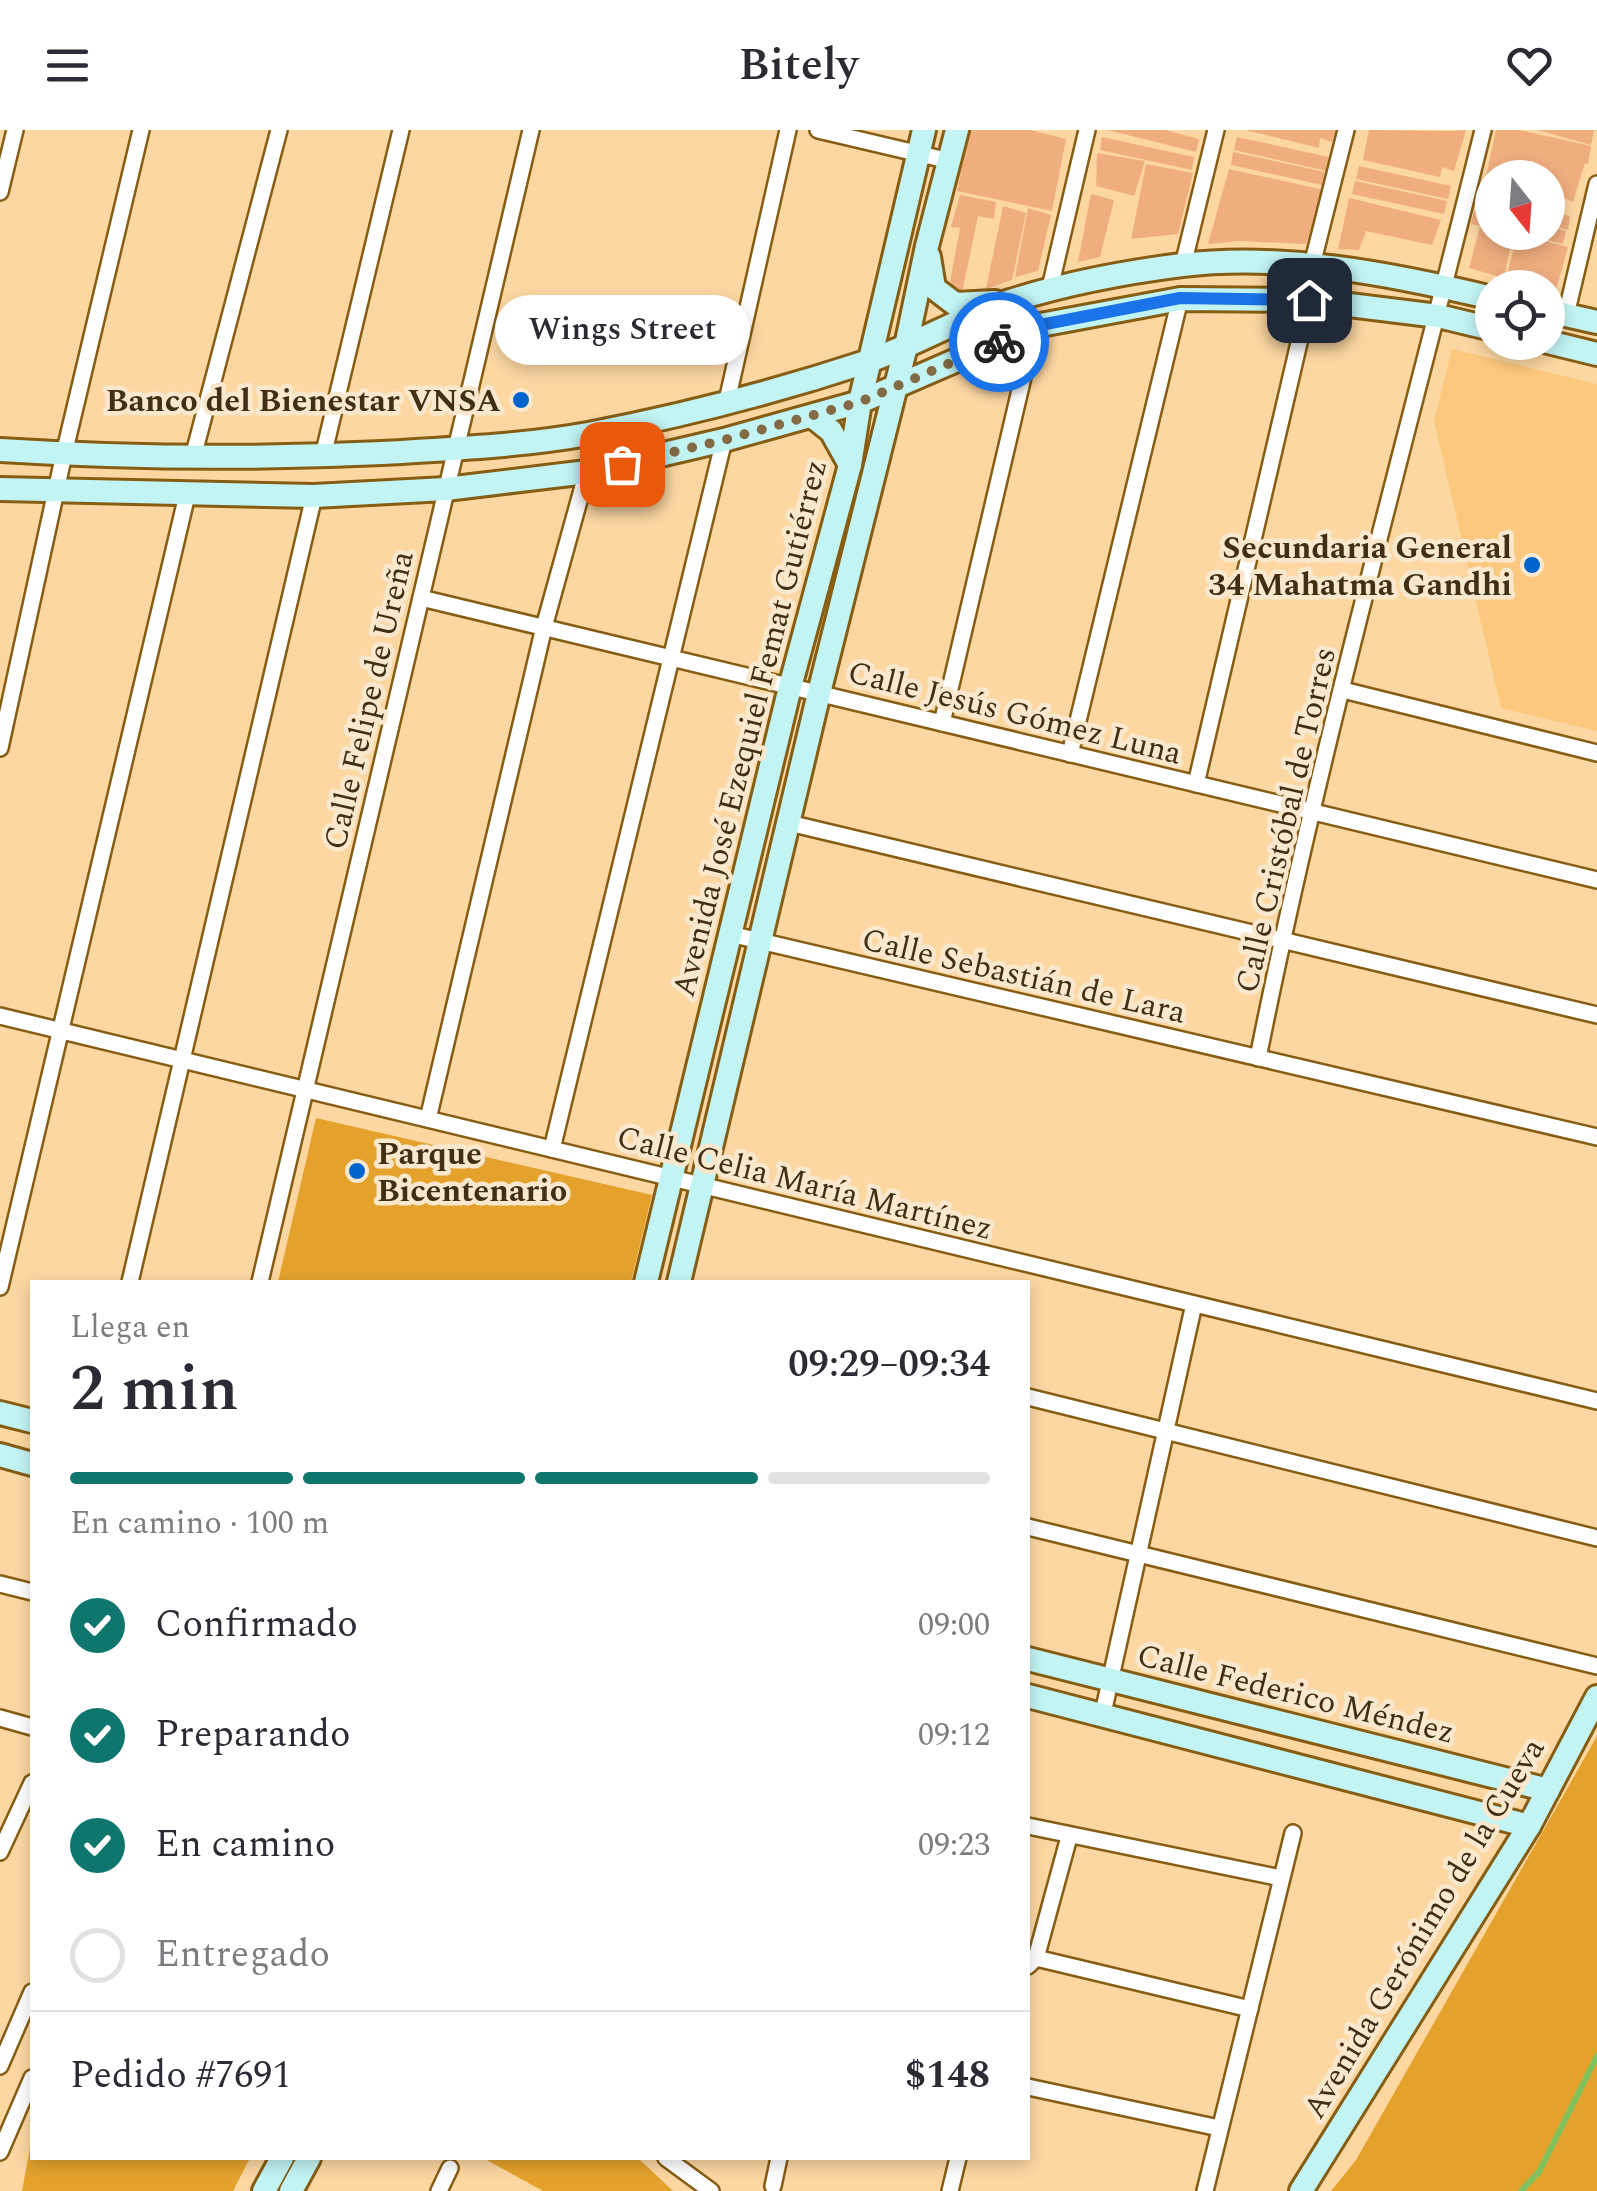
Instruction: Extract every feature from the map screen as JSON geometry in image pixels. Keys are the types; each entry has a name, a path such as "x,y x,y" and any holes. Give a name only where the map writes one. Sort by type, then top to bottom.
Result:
{"street":[{"path":"0,192 14,130"},
{"path":"0,748 64,454 142,130"},
{"path":"194,457 279,130"},
{"path":"324,456 401,130"},
{"name":"Calle Felipe de Ureña","path":"260,1280 531,130"},
{"path":"728,400 788,130"},
{"path":"818,130 950,161"},
{"name":"Avenida José Ezequiel Femat Gutiérrez","path":"646,1280 790,686 850,465 860,402 924,130"},
{"name":"Avenida José Ezequiel Femat Gutiérrez","path":"679,1280 957,130"},
{"path":"1049,292 1087,130"},
{"path":"1182,265 1216,130"},
{"path":"1312,265 1346,130"},
{"name":"Calle Cristóbal de Torres","path":"1258,1058 1312,812 1484,130"},
{"path":"1565,287 1597,184"},
{"path":"927,246 934,288 955,304 1009,302"},
{"path":"0,450 194,457 324,456 456,449 586,434 870,360 1009,302 1182,265 1312,265 1475,294"},
{"path":"0,489 314,496 446,489 588,472 860,402 1035,326 1180,298 1309,300 1438,316 1475,325"},
{"path":"1070,754 1180,298"},
{"path":"1196,784 1309,300"},
{"path":"1565,315 1597,322"},
{"path":"942,723 1035,326"},
{"path":"1565,346 1597,354"},
{"path":"812,416 831,431 850,465"},
{"path":"552,1149 724,440"},
{"path":"428,1119 544,627 588,472"},
{"path":"0,1287 187,495"},
{"path":"130,1280 314,496"},
{"name":"Calle Jesús Gómez Luna","path":"421,598 1597,880"},
{"path":"1343,690 1597,752"},
{"path":"790,823 1597,1015"},
{"name":"Calle Sebastián de Lara","path":"730,934 1597,1137"},
{"name":"Calle Celia María Martínez","path":"0,1016 1597,1402"},
{"path":"1102,1713 1194,1304"},
{"path":"1030,1397 1597,1538"},
{"path":"0,1412 30,1420"},
{"path":"0,1455 30,1463"},
{"path":"1030,1527 1597,1666"},
{"path":"0,1584 30,1592"},
{"name":"Calle Federico Méndez","path":"1030,1659 1548,1790"},
{"name":"Calle Federico Méndez","path":"1030,1696 1529,1826"},
{"name":"Avenida Gerónimo de la Cueva","path":"1301,2191 1529,1826 1597,1697"},
{"path":"0,1718 30,1726"},
{"path":"1,1847 30,1787"},
{"path":"1030,1827 1281,1878"},
{"path":"1205,2191 1293,1833"},
{"path":"1069,1837 1032,1962 1250,2009"},
{"path":"0,2066 30,1997"},
{"path":"0,2152 30,2083"},
{"path":"1030,2087 1220,2128"},
{"path":"264,2191 281,2160"},
{"path":"291,2191 308,2160"},
{"path":"669,2160 711,2191"},
{"path":"773,2186 780,2160"},
{"path":"950,2191 958,2160"},
{"path":"439,2191 450,2168"}],"shaded area":[{"name":"Secundaria General 34 Mahatma Gandhi","path":"1452,349 1475,355 1475,360 1498,360 1597,384 1597,731 1501,708 1434,421"},
{"path":"316,1118 652,1195 631,1280 278,1280"},
{"path":"1597,1736 1597,2191 1331,2191 1356,2160"},
{"path":"30,2149 30,2160 249,2160 233,2191 22,2191"},
{"path":"487,2160 640,2160 673,2191 543,2191"}],"building":[{"path":"970,130 1030,130 1066,139 1052,211 957,191"},
{"path":"1107,130 1165,130 1199,139 1196,152"},
{"path":"1245,130 1336,130 1332,142 1320,138 1319,148"},
{"path":"1369,130 1466,130 1454,171 1442,167 1440,177 1363,160"},
{"path":"1496,130 1519,130 1591,146 1573,202 1565,199 1565,160 1490,160"},
{"path":"1537,130 1594,130 1591,145"},
{"path":"1102,137 1194,157 1192,170 1100,150"},
{"path":"1237,137 1329,157 1327,171 1234,150"},
{"path":"1233,152 1325,172 1322,185 1231,165"},
{"path":"1097,153 1145,161 1134,196 1096,186"},
{"path":"1146,164 1193,173 1178,234 1131,239"},
{"path":"1359,166 1451,186 1448,199 1356,179"},
{"path":"1229,169 1324,190 1306,244 1208,244"},
{"path":"1355,181 1447,201 1444,214 1352,194"},
{"path":"1091,194 1114,200 1100,257 1078,262"},
{"path":"960,195 996,202 994,219 978,216 962,293 950,282 960,228 951,227"},
{"path":"1349,198 1441,220 1432,245 1366,231 1359,250 1338,249"},
{"path":"1003,206 1026,213 1012,280 986,289"},
{"path":"1028,208 1051,215 1038,271 1015,277"},
{"path":"1475,246 1475,250 1510,250 1506,270 1469,268"},
{"path":"1568,247 1562,270 1508,270 1513,250"}],"waterway":[{"path":"1521,2191 1539,2172 1597,2056"}],"way so far":[{"path":"622,464 860,402 999,342"}],"place":[{"name":"Banco del Bienestar VNSA","path":"521,400"},
{"name":"Wings Street","path":"622,464"},
{"name":"Secundaria General 34 Mahatma Gandhi","path":"1532,565"},
{"name":"Parque Bicentenario","path":"357,1171"}],"route":[{"path":"999,342 1035,326 1180,298 1309,300"}]}
